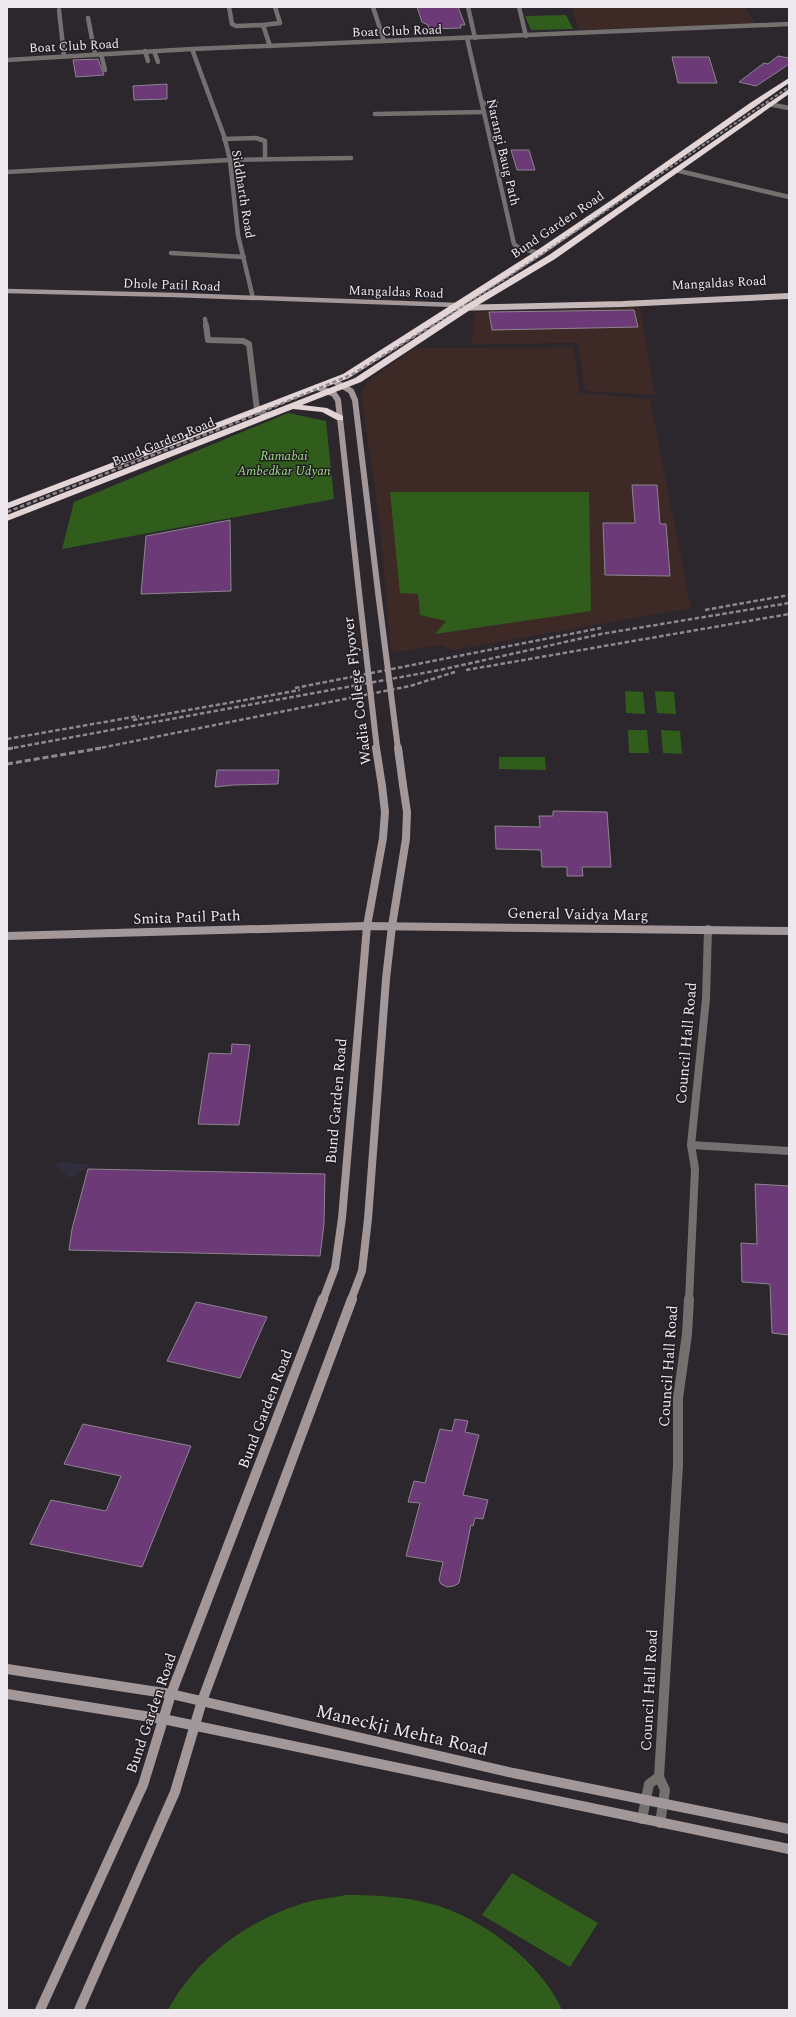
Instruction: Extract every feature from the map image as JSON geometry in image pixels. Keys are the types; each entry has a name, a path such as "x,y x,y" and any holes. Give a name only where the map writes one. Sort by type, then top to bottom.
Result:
{"highway":[{"name":"Bund Garden Road","path":"7,506 317,387 359,368 453,306 539,253 619,199 752,104 789,80"},
{"name":"Bund Garden Road","path":"7,518 344,386 371,372 470,306 552,256 632,202 768,104 789,91"},
{"path":"287,408 315,408 324,410 340,418"}],"main road":[{"name":"Mangaldas Road","path":"470,306 789,290"},
{"name":"Dhole Patil Road","path":"7,291 157,293 336,302"},
{"name":"Mangaldas Road","path":"336,302 346,304 470,306 789,296"},
{"path":"79,2010 175,1792 202,1701 362,1271 368,1219 381,1035 392,926 406,839 407,812 393,717 355,400 351,391 334,380"},
{"path":"317,387 334,394 338,400 340,418"},
{"name":"Wadia College Flyover","path":"340,418 372,718 382,786"},
{"name":"Bund Garden Road","path":"40,2010 143,1785 171,1694 335,1268 342,1218 367,926 383,838 385,812 382,786"},
{"name":"General Vaidya Marg","path":"367,926 789,931"},
{"name":"Smita Patil Path","path":"7,936 367,926"},
{"name":"Maneckji Mehta Road","path":"7,1669 171,1694 513,1773 789,1829"},
{"path":"7,1694 163,1719 195,1727 789,1849"}],"street":[{"path":"229,7 233,25 263,25 280,23 275,7"},
{"path":"372,7 384,41"},
{"path":"468,7 474,24 475,38"},
{"path":"519,7 526,36"},
{"path":"59,10 64,56"},
{"path":"88,18 95,54"},
{"name":"Boat Club Road","path":"7,60 192,49 789,24"},
{"path":"263,25 270,46"},
{"name":"Narangi Baug Path","path":"467,38 514,244 519,248 539,253"},
{"name":"Siddharth Road","path":"192,49 230,160 233,204 253,298"},
{"path":"154,51 158,62"},
{"path":"145,52 148,61"},
{"path":"101,54 105,70"},
{"path":"482,103 496,103"},
{"path":"768,104 789,108"},
{"path":"375,114 484,112"},
{"path":"224,139 256,138 265,141 265,159"},
{"path":"7,172 230,160 351,158"},
{"path":"675,170 789,197"},
{"path":"171,253 244,257"},
{"path":"205,319 208,340 243,341 249,344 257,410 267,415"},
{"name":"Council Hall Road","path":"660,1823 665,1790 659,1777 678,1465 678,1398 687,1334 694,1169 691,1145 706,999 708,929"},
{"path":"691,1145 789,1151"},
{"path":"642,1819 649,1784 659,1777"}],"shaded area":[{"path":"571,7 746,7 755,23 579,30"},
{"path":"640,307 655,395 585,391 578,343 472,344 474,312"},
{"path":"573,347 580,393 650,399 691,608 453,650 441,645 391,653 379,518 361,392 368,381 416,348"},
{"path":"63,1162 92,1165 70,1178 53,1165"}],"green space":[{"path":"566,15 573,29 531,30 525,16"},
{"name":"Ramabai Ambedkar Udyan","path":"288,413 326,421 334,499 62,549 74,502"},
{"path":"390,492 589,492 591,611 435,634 446,621 420,615 418,594 400,593"},
{"path":"625,691 643,692 645,714 626,713"},
{"path":"655,691 674,692 676,714 657,713"},
{"path":"628,730 647,730 649,753 629,753"},
{"path":"661,730 680,731 682,754 663,753"},
{"path":"499,757 545,757 546,770 499,769"},
{"path":"512,1873 598,1923 570,1967 482,1915"},
{"path":"346,1895 387,1896 418,1901 447,1909 467,1918 487,1929 523,1958 539,1974 552,1992 562,2010 168,2010 193,1974 226,1943 244,1931 283,1910 314,1900"}],"building":[{"path":"417,7 458,7 465,25 460,25 461,28 429,29 428,25 422,22"},
{"path":"778,56 789,58 789,64 756,86 739,82 764,63 768,64"},
{"path":"672,57 709,57 717,83 678,83"},
{"path":"98,59 104,75 76,77 73,60"},
{"path":"167,84 167,99 134,100 133,86"},
{"path":"511,150 529,150 535,170 517,170"},
{"path":"634,310 638,327 492,330 489,312"},
{"path":"632,485 657,485 660,524 666,524 670,576 605,575 603,523 635,523"},
{"path":"230,520 231,591 141,594 146,536"},
{"path":"217,770 279,770 278,784 215,787"},
{"path":"553,811 607,812 611,867 582,867 583,876 567,876 567,867 542,867 541,850 496,849 495,826 540,827 539,816 553,816"},
{"path":"232,1044 250,1045 239,1125 198,1124 209,1053 231,1054"},
{"path":"88,1169 325,1174 324,1224 320,1256 69,1250 72,1229"},
{"path":"755,1184 789,1186 789,1335 772,1333 770,1284 742,1282 741,1243 757,1244"},
{"path":"196,1302 267,1317 240,1378 167,1361"},
{"path":"455,1419 468,1421 465,1432 479,1435 463,1495 488,1500 483,1519 475,1518 473,1526 471,1525 459,1583 454,1586 447,1587 441,1584 439,1580 443,1562 406,1556 420,1503 408,1502 414,1481 425,1483 440,1429 452,1431"},
{"path":"83,1424 191,1446 142,1567 30,1544 51,1500 106,1511 121,1476 64,1464"}],"railway":[{"path":"432,326 508,277 789,87"},
{"path":"7,512 235,423 353,374 433,325"},
{"path":"705,610 789,595"},
{"path":"13,748 7,749 440,670 601,634 789,603"},
{"path":"466,670 789,614"},
{"path":"295,688 601,628"},
{"path":"95,749 410,686 455,672"},
{"path":"133,720 300,690"},
{"path":"7,739 139,716"},
{"path":"7,764 101,748"}]}
